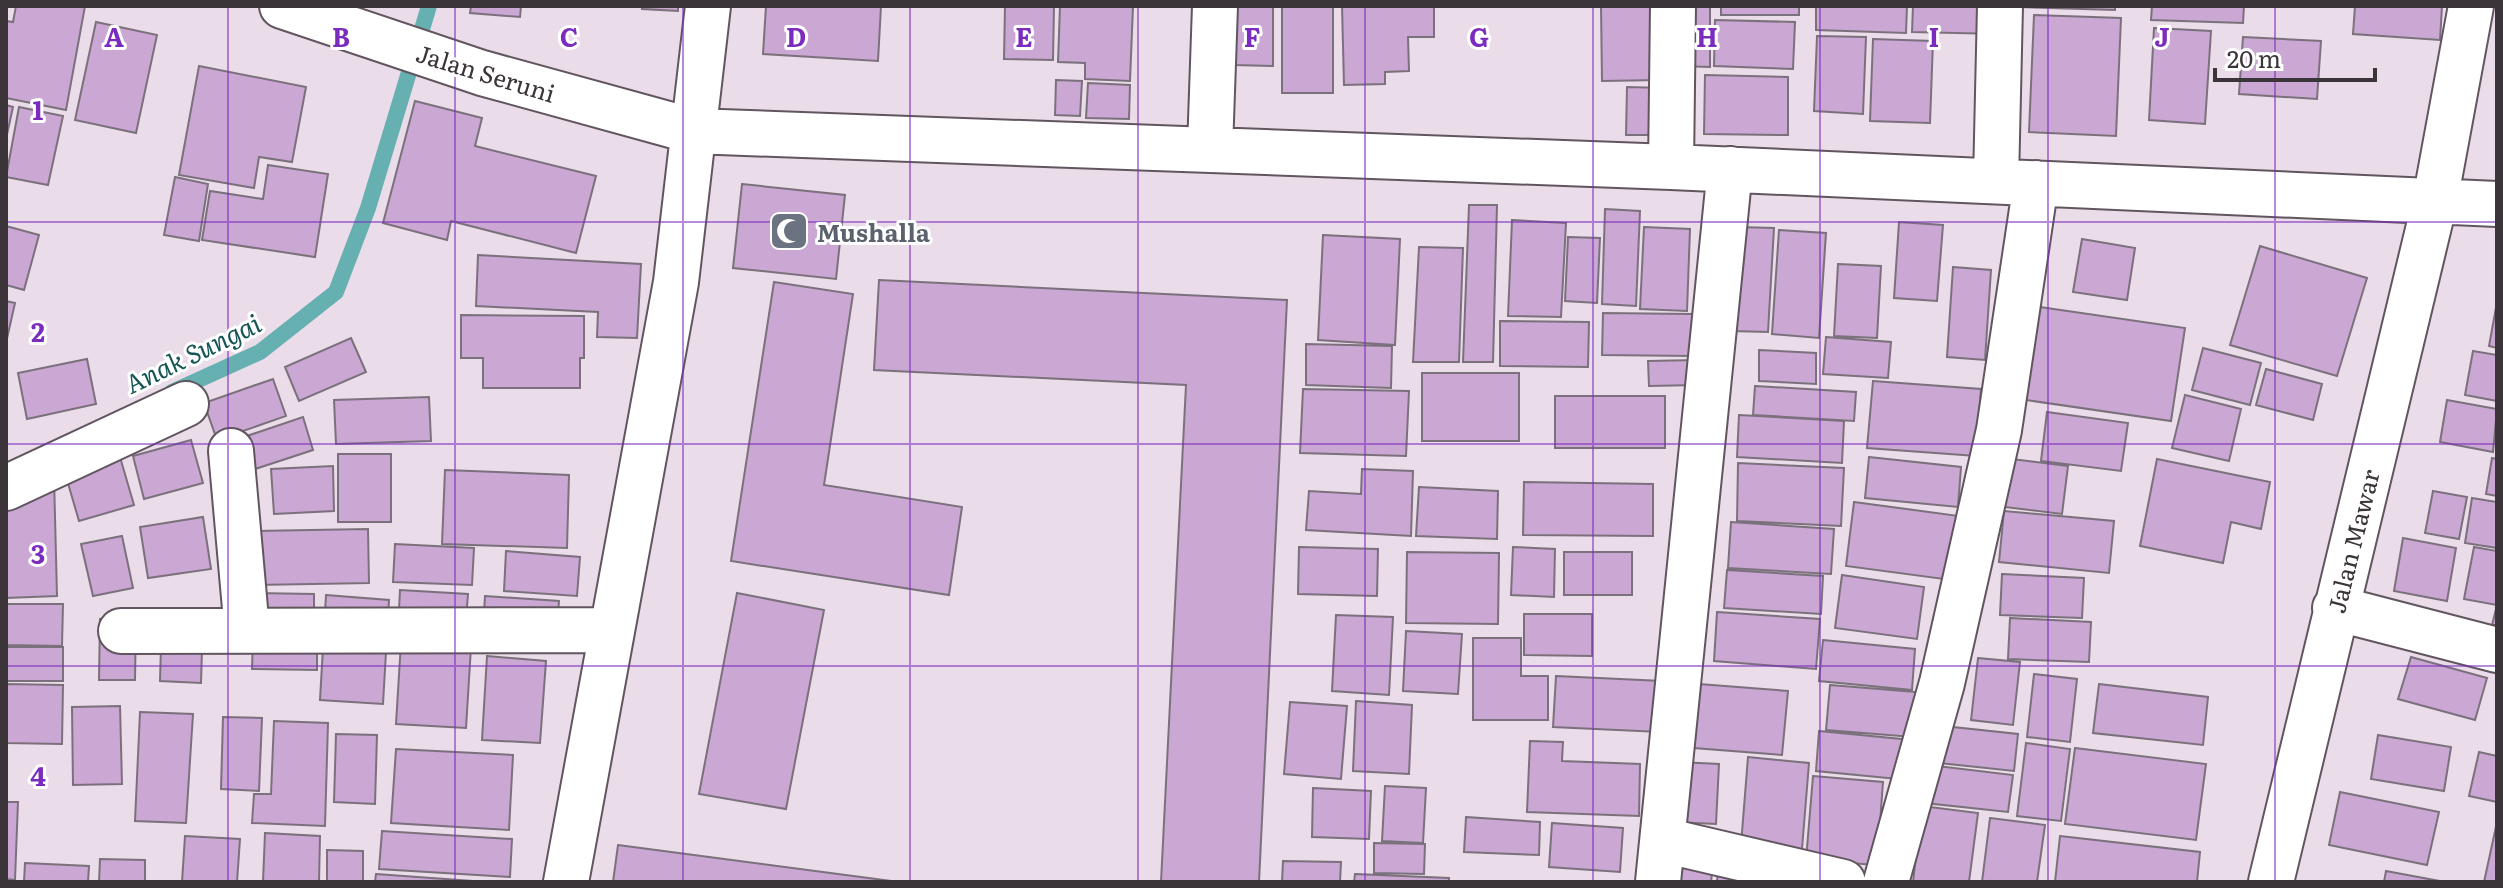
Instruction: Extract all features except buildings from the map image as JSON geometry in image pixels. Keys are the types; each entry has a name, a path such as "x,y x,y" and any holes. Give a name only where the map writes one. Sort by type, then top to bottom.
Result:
{"street":[{"name":"Jalan Seruni","path":"282,6 482,73 693,131 1730,169 2497,204"},
{"path":"566,882 676,282 708,6"},
{"path":"1210,149 1215,6"},
{"path":"1671,167 1673,6"},
{"path":"1886,882 1942,683 1999,430 2016,182 2000,6"},
{"name":"Jalan Mawar","path":"2271,882 2435,201 2471,6"},
{"path":"1730,169 1661,861 1843,882"},
{"path":"6,488 186,404"},
{"path":"231,451 247,631"},
{"path":"2335,608 2497,650"},
{"path":"121,631 612,630"}],"waterway":[{"name":"Anak Sungai","path":"172,392 260,352 336,292 368,208 429,6"}],"place":[{"name":"Mushalla","path":"789,231"}]}
